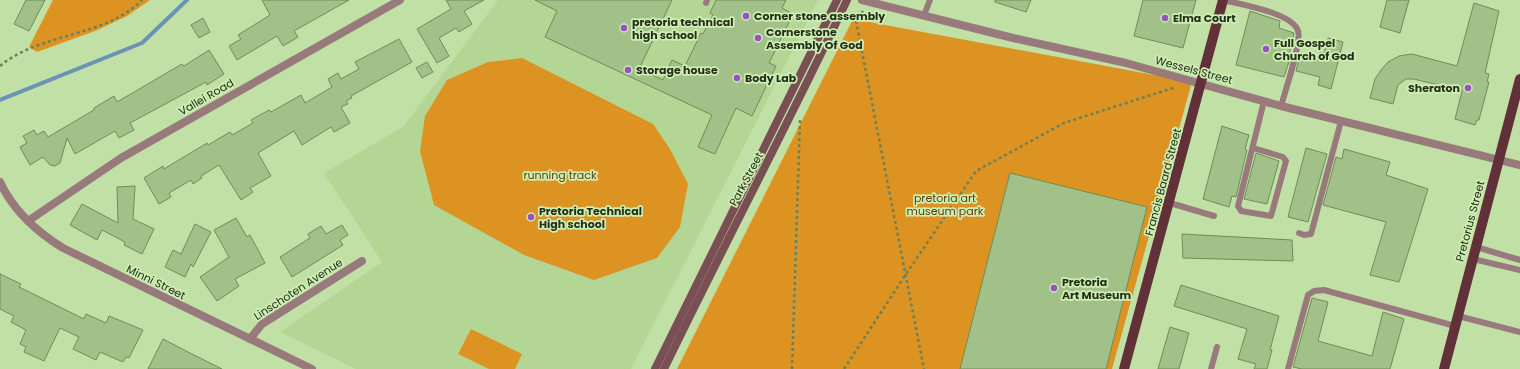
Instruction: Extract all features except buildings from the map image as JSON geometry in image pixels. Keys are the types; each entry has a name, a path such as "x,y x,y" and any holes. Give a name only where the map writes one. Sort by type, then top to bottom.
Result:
{"main road":[{"name":"Francis Baard Street","path":"1124,369 1170,203 1223,0"},
{"name":"Pretorius Street","path":"1444,369 1520,79"}],"street":[{"name":"Vallei Road","path":"28,220 121,158 400,0"},
{"name":"Park Street","path":"655,369 837,0"},
{"name":"Park Street","path":"664,369 733,228 801,97 848,0"},
{"name":"Wessels Street","path":"862,0 1013,38 1126,62 1281,106 1520,166"},
{"name":"Minni Street","path":"0,182 3,197 45,237 82,259 312,369"},
{"name":"Linschoten Avenue","path":"250,339 262,324 362,260"}],"lane":[{"path":"924,15 930,0"},
{"path":"1223,0 1270,12 1289,21 1297,28 1299,32 1298,44 1281,106"},
{"path":"1253,148 1283,156 1286,161 1271,216 1241,211 1238,206 1264,101"},
{"path":"1299,234 1308,236 1311,234 1341,121"},
{"path":"1170,203 1214,216"},
{"path":"1476,247 1520,260"},
{"path":"1473,259 1520,270"},
{"path":"1288,369 1308,295 1314,291 1324,290 1456,321 1520,332"},
{"path":"1211,369 1217,346"}],"path":[{"path":"0,66 10,57 105,24 142,0"},
{"path":"856,21 924,369"},
{"path":"844,369 976,171 1064,123 1177,87"},
{"path":"792,369 801,97"}],"shaded area":[{"name":"Pretoria Technical High school","path":"498,0 818,0 631,369 356,369 280,332 382,262 324,173 403,127"}],"green space":[{"path":"53,0 150,0 127,16 95,31 37,52 29,47"},
{"name":"pretoria art museum park","path":"853,19 1192,82 1112,369 677,369"},
{"name":"running track","path":"522,58 653,124 670,149 688,184 680,227 657,258 594,280 524,255 434,205 420,151 425,116 447,80 488,62"},
{"path":"471,329 522,354 515,369 489,369 458,354"}],"waterway":[{"path":"0,100 142,43 187,0"}],"place":[{"name":"Corner stone assembly","path":"746,16"},
{"name":"Elma Court","path":"1165,18"},
{"name":"pretoria technical high school","path":"624,28"},
{"name":"Cornerstone Assembly Of God","path":"758,38"},
{"name":"Full Gospel Church of God","path":"1266,49"},
{"name":"Storage house","path":"628,70"},
{"name":"Body Lab","path":"737,78"},
{"name":"Sheraton","path":"1468,88"},
{"name":"Pretoria Technical High school","path":"531,217"},
{"name":"Pretoria Art Museum","path":"1054,288"}]}
